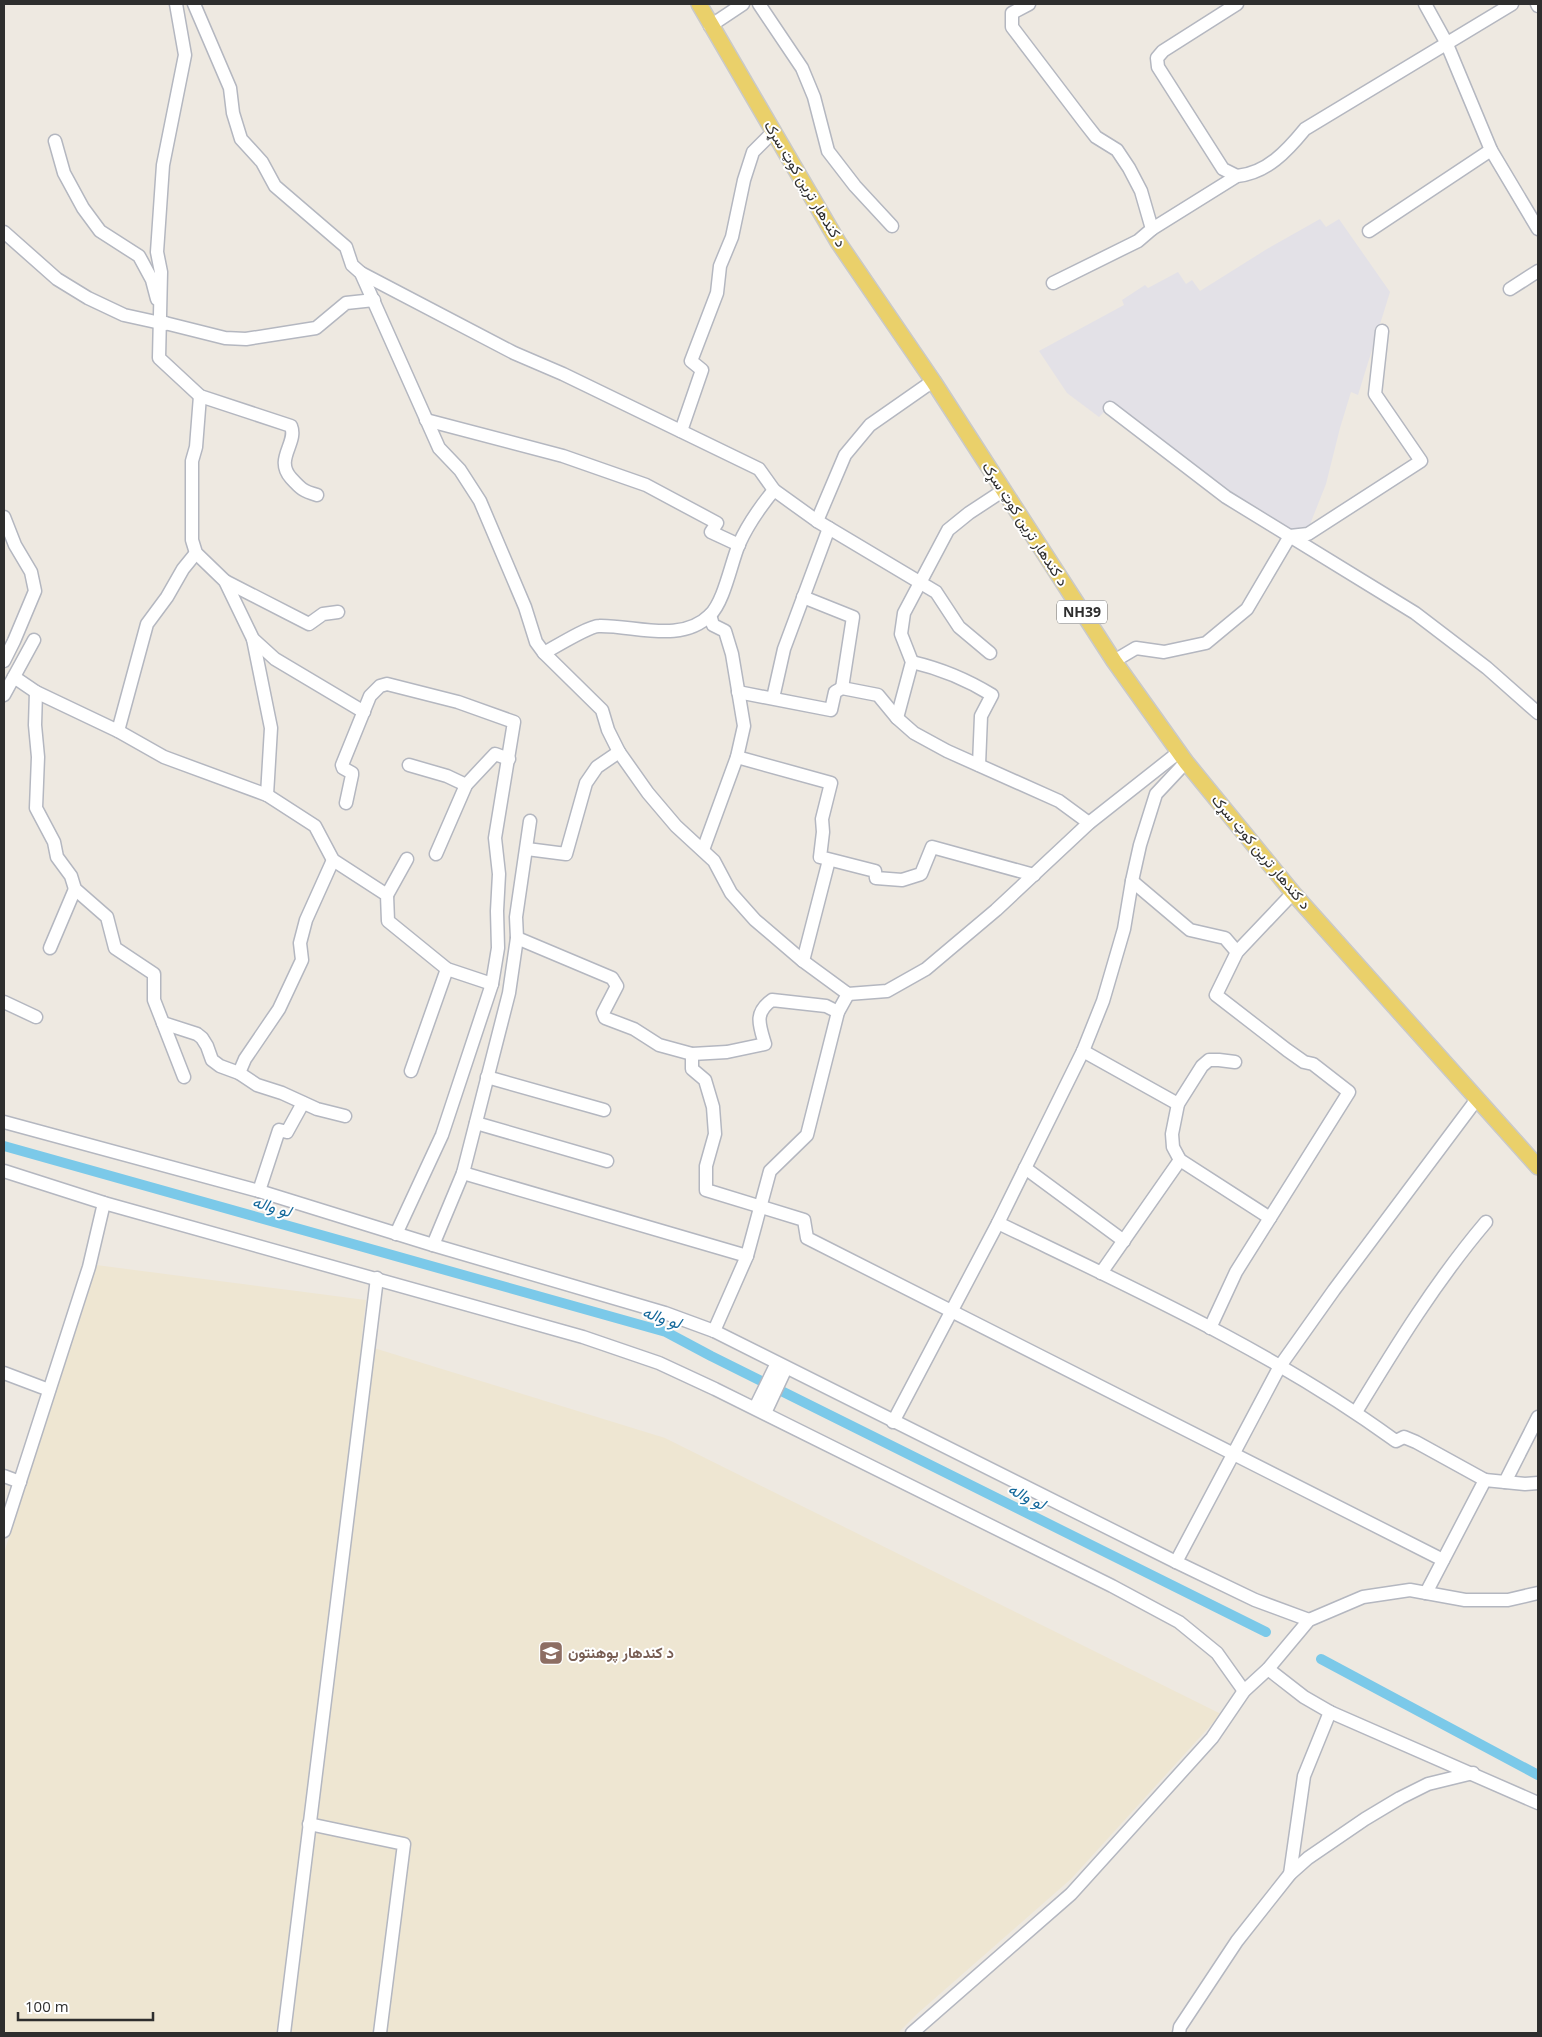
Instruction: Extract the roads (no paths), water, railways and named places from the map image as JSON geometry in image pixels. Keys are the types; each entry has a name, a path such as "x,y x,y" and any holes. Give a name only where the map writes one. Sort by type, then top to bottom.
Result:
{"main road":[{"name":"د کندهار ترين کوټ سړک","path":"698,4 838,242 934,381 1114,660 1182,757 1294,893 1538,1167"}],"street":[{"path":"176,4 184,55 164,165 157,252 161,272 159,358 200,396 291,426 292,432 284,462 285,472 301,490 317,495"},
{"path":"194,4 230,88 233,113 241,139 262,162 275,186 346,247 352,265 361,273 514,354 563,374 759,469 774,490 817,521 936,592 959,627 990,654"},
{"path":"710,26 743,4"},
{"path":"759,4 802,68 814,97 828,151 855,186 892,226"},
{"path":"1029,4 1012,13 1012,27 1085,124 1096,137 1116,150 1129,168 1141,191 1152,229"},
{"path":"1237,4 1162,51 1157,58 1158,67 1223,169 1237,176"},
{"path":"1425,4 1446,42 1491,150 1538,229"},
{"path":"1053,283 1138,242 1152,229 1237,176 1250,175 1285,154 1306,129 1446,42 1512,4"},
{"path":"681,431 702,370 690,361 717,293 720,266 732,237 744,180 754,152 773,132"},
{"path":"4,232 57,279 88,298 124,315 165,324 152,280 139,256 100,231 64,174 55,141"},
{"path":"1369,231 1491,150"},
{"path":"1510,289 1538,271"},
{"path":"361,273 439,448 460,470 480,501 525,607 536,642 544,653 602,710 608,730 619,752 648,793 676,826 714,861 731,893 755,920 803,961 848,994 887,992 926,969 996,910 1089,823 1182,757"},
{"path":"161,322 225,338 246,339 316,328 346,303 374,300"},
{"path":"1290,536 1308,534 1421,461 1375,394 1382,331"},
{"path":"817,521 845,455 851,447 870,425 934,381"},
{"path":"200,396 196,447 192,461 192,540 196,554 225,582 309,624 323,614 338,612"},
{"path":"1110,408 1226,497 1415,612 1487,668 1538,713"},
{"path":"426,420 563,456 646,485 717,523 711,532 739,545"},
{"path":"712,620 739,545 753,515 774,490"},
{"path":"897,718 912,662 901,634 904,613 948,530 969,513 1004,490"},
{"path":"4,517 15,545 31,572 35,591 4,661"},
{"path":"773,698 784,649 828,528"},
{"path":"1114,660 1136,648 1164,652 1206,643 1247,609 1290,536"},
{"path":"118,731 147,624 167,597 183,569 196,554"},
{"path":"225,582 253,639 271,728 267,795"},
{"path":"803,597 852,617 842,688"},
{"path":"544,653 597,626 673,631 712,620"},
{"path":"703,850 737,758 744,726 732,654 725,631 712,620"},
{"path":"253,639 275,659 364,712"},
{"path":"4,695 34,640"},
{"path":"912,662 939,668 970,682 992,695 981,716 979,765"},
{"path":"14,677 36,692 118,731 164,757 267,795 315,826 333,860 387,895"},
{"path":"346,804 352,773 343,768 342,765 370,696 382,684 432,694 514,722 495,838 499,874 496,911 498,948 492,984 442,1135 396,1234"},
{"path":"738,692 832,710 835,692 842,688 878,695 897,718 914,733 947,751 1059,801 1089,823"},
{"path":"36,692 35,725 38,757 36,808 54,842 57,857 71,876 75,889 107,917 114,943 119,952 154,974 154,1000 184,1077"},
{"path":"527,848 566,854 586,783 597,768 619,752"},
{"path":"436,854 466,785 496,754 509,759"},
{"path":"893,1422 998,1223 1082,1051 1106,992 1124,929 1140,845 1156,794 1182,757"},
{"path":"737,758 831,783 822,819 823,832 820,858 876,871 876,878 902,880 921,874 932,847 1034,874"},
{"path":"409,765 447,776 466,785"},
{"path":"433,1245 463,1173 509,993 517,938 516,917 530,821"},
{"path":"406,858 387,895 388,921 447,969 492,984"},
{"path":"240,1073 245,1059 279,1009 302,960 300,943 306,920 333,860"},
{"path":"803,961 830,860"},
{"path":"1132,881 1190,930 1225,938 1237,952"},
{"path":"50,948 75,889"},
{"path":"1210,1328 1236,1272 1349,1092 1313,1064 1304,1062 1287,1050 1216,995 1237,952 1294,893"},
{"path":"517,938 612,978 617,986 603,1013 605,1018 634,1029 659,1045 692,1054 727,1052 765,1044 758,1021 763,1007 772,1000 826,1006 838,1012"},
{"path":"411,1071 447,969"},
{"path":"714,1331 747,1256 770,1171 806,1135 838,1012 848,994"},
{"path":"4,1002 36,1017"},
{"path":"163,1023 197,1034 207,1046 212,1060 220,1066 240,1073 257,1086 282,1093 317,1109 345,1116"},
{"path":"1082,1051 1178,1104"},
{"path":"692,1054 692,1069 705,1080 713,1107 714,1134 706,1166 706,1190 804,1220 807,1238 1443,1560"},
{"path":"1235,1062 1209,1060 1202,1066 1178,1104 1172,1134 1173,1147 1180,1160 1270,1218"},
{"path":"488,1078 604,1110"},
{"path":"1176,1562 1232,1453 1280,1366 1339,1282 1477,1099"},
{"path":"259,1192 279,1130 287,1132 303,1103"},
{"path":"4,1122 259,1192 665,1313 714,1331 1176,1562 1255,1600 1308,1620"},
{"path":"476,1123 607,1161"},
{"path":"1102,1273 1180,1160"},
{"path":"1025,1168 1124,1241"},
{"path":"4,1171 104,1203 583,1337 659,1364 760,1411 1112,1586 1179,1622 1217,1653 1244,1691"},
{"path":"463,1173 747,1256"},
{"path":"4,1531 89,1267 104,1203"},
{"path":"1356,1412 1415,1316 1460,1253 1486,1222"},
{"path":"998,1223 1102,1273 1280,1366 1356,1412 1396,1441 1404,1437 1416,1442 1485,1480 1525,1484 1538,1483"},
{"path":"284,2033 377,1278"},
{"path":"760,1411 782,1366"},
{"path":"4,1373 49,1390"},
{"path":"1504,1482 1538,1417"},
{"path":"4,1476 20,1482"},
{"path":"1426,1593 1485,1480"},
{"path":"912,2033 1071,1894 1212,1738 1244,1691 1268,1669 1308,1620 1363,1596 1410,1590 1465,1600 1508,1600 1538,1593"},
{"path":"1268,1669 1304,1697 1330,1712 1538,1803"},
{"path":"1290,1874 1304,1776 1330,1712"},
{"path":"1179,2033 1180,2027 1237,1941 1290,1874 1308,1858 1365,1819 1400,1798 1428,1784 1473,1773"},
{"path":"309,1824 404,1844 380,2033"}],"waterway":[{"name":"لو واله","path":"4,1146 666,1332 1266,1632"},
{"path":"1321,1659 1538,1775"}],"place":[{"name":"د کندهار پوهنتون","path":"551,1653"}]}
